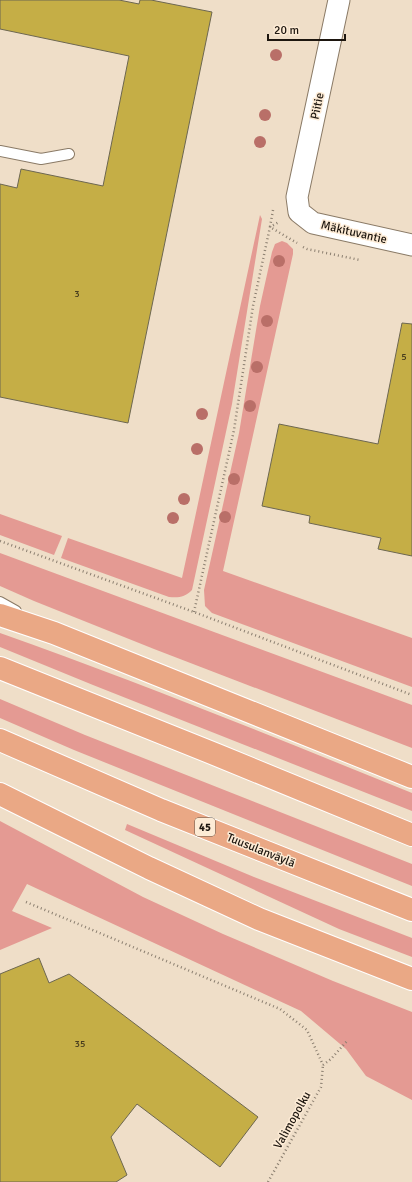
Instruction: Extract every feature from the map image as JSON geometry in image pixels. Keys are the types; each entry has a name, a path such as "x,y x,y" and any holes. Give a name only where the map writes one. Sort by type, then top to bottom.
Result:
{"highway":[{"path":"0,615 54,633 412,777"},
{"path":"0,668 412,835"},
{"path":"310,736 412,769"},
{"name":"Tuusulanväylä","path":"0,740 161,810 412,910"},
{"path":"0,794 148,868 259,919 412,979"}],"street":[{"name":"Piitie","path":"299,212 297,197 339,0"},
{"name":"Mäkituvantie","path":"299,212 313,223 412,245"}],"lane":[{"path":"0,151 41,159 68,154"},
{"path":"0,602 54,633"}],"path":[{"path":"194,612 234,430 254,306 270,227 299,212"},
{"path":"0,541 194,612 412,695"},
{"path":"26,902 280,1009 307,1030 323,1065 331,1059 347,1041"},
{"name":"Valimopolku","path":"268,1182 320,1086 323,1065"}],"shaded area":[{"path":"260,215 262,219 232,404 192,590 182,596 169,597 61,558 68,538 182,578"},
{"path":"282,241 287,243 293,249 293,254 223,571 412,638 412,687 212,613 205,606 204,590 239,433 260,306 272,252 275,244"},
{"path":"0,514 62,536 54,555 0,535"},
{"path":"0,553 412,705 412,748 154,649 0,586"},
{"path":"0,633 259,731 412,793 412,811 0,647"},
{"path":"0,699 85,735 412,864 412,886 74,750 0,718"},
{"path":"0,821 143,897 223,934 333,981 412,1012 412,1100 366,1076 346,1049 301,1011 27,884 12,911 52,928 0,950"},
{"path":"127,824 254,877 412,938 412,957 339,929 125,830"}],"building":[{"path":"0,0 119,0 139,4 140,0 151,0 212,12 128,423 0,397 0,184 17,188 21,169 103,186 129,56 0,29"},
{"path":"402,323 412,324 412,556 378,549 381,538 309,523 310,516 262,506 279,424 378,444"},
{"path":"39,958 49,983 69,974 258,1117 220,1167 137,1104 111,1137 127,1175 116,1182 0,1182 0,974"}]}
